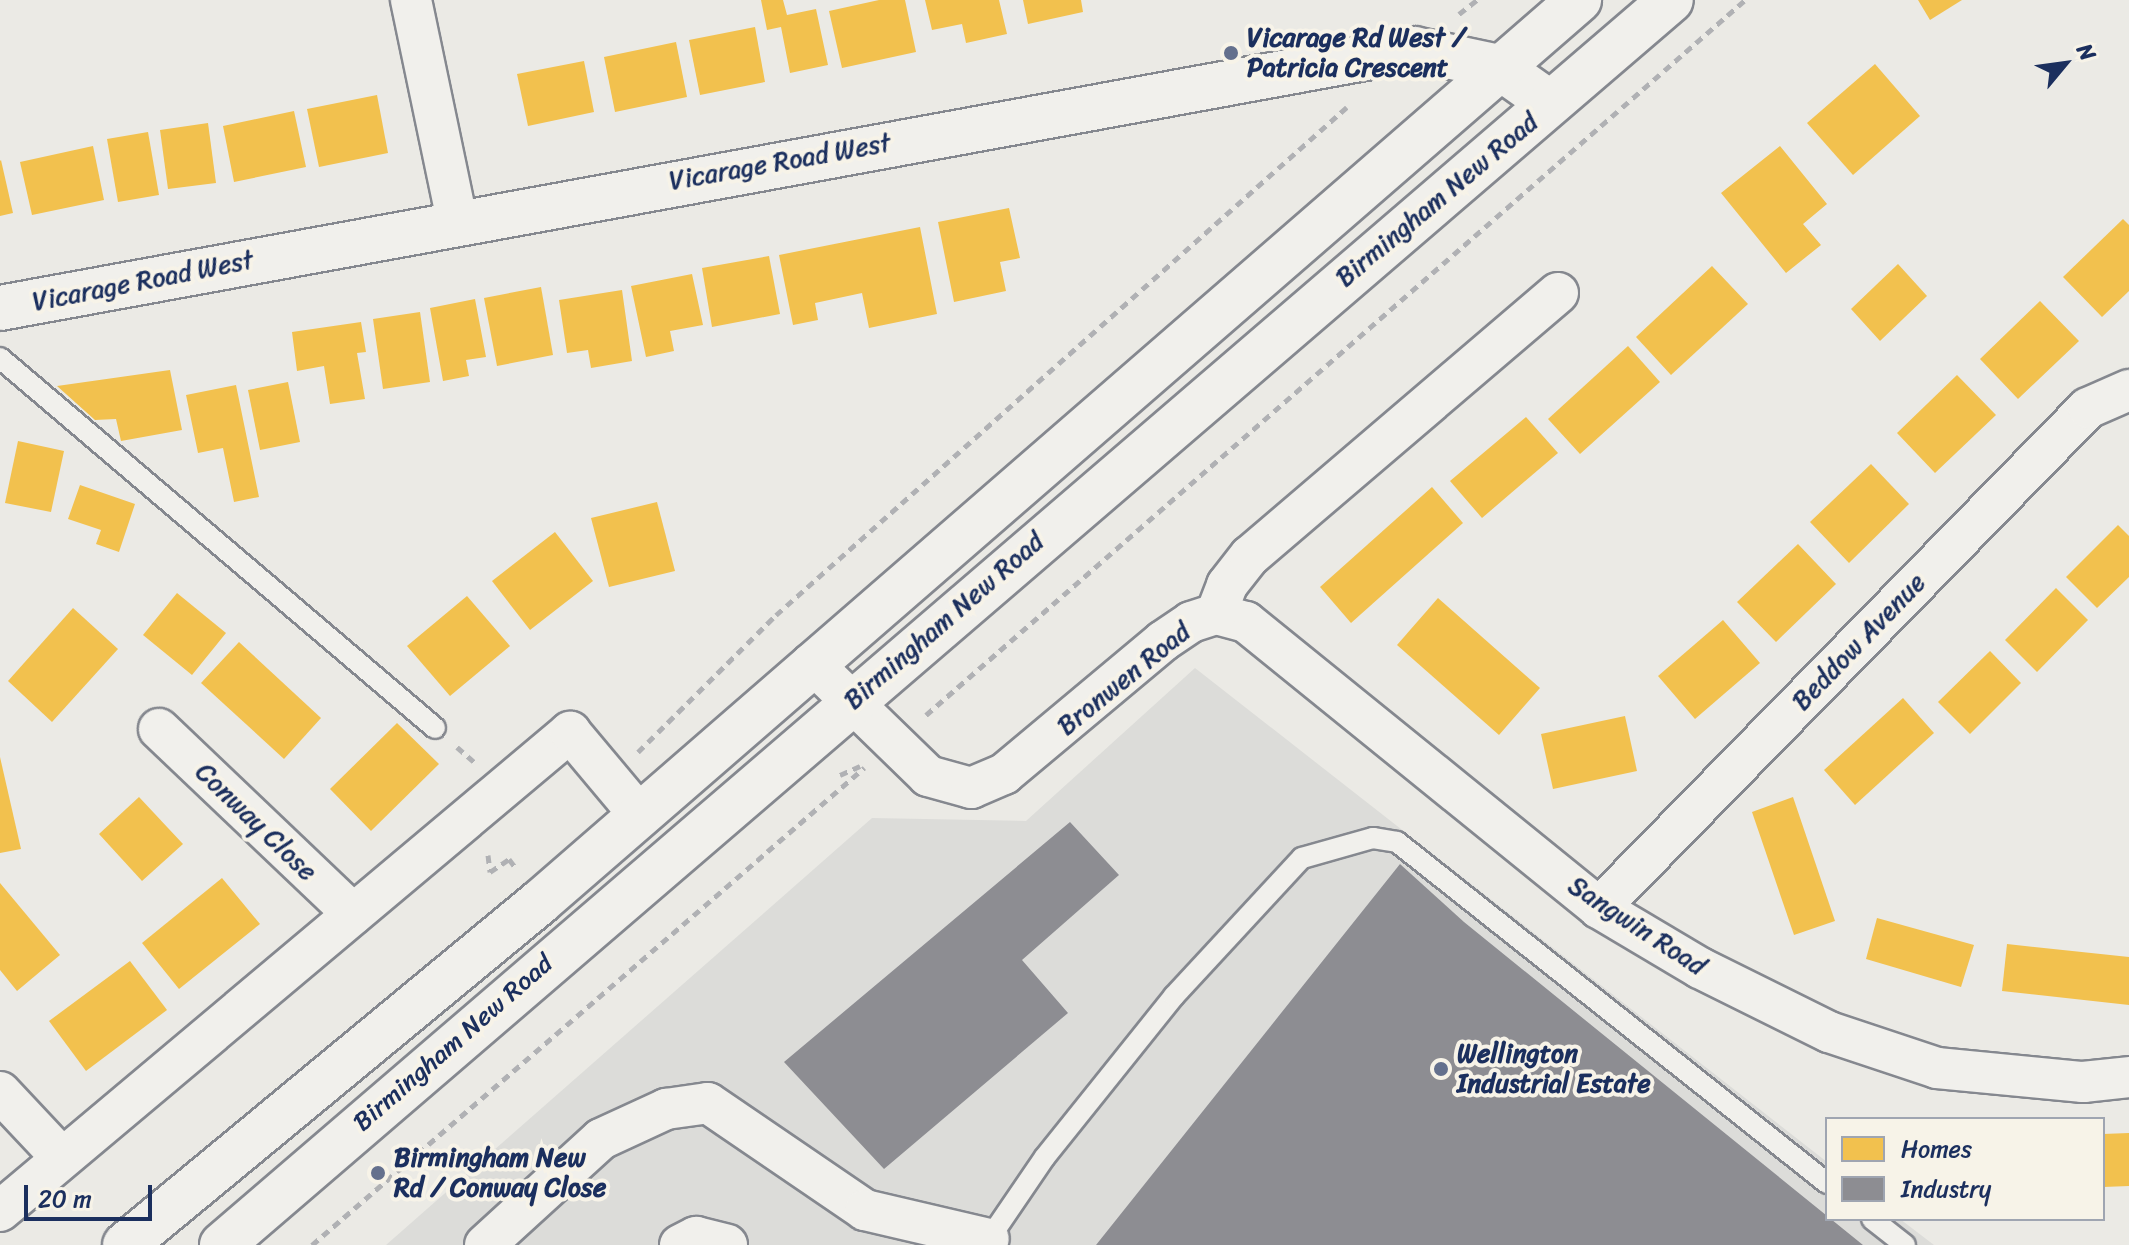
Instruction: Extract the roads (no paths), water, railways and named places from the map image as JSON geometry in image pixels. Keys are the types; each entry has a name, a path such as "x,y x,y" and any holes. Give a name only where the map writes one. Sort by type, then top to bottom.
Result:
{"main road":[{"name":"Birmingham New Road","path":"125,1245 540,902 638,813 1579,0"},
{"name":"Birmingham New Road","path":"222,1245 849,702 1671,0"},
{"name":"Vicarage Road West","path":"0,308 457,220 1414,49 1499,67 1550,103"}],"street":[{"path":"411,0 457,220"},
{"name":"Bronwen Road","path":"812,663 928,776 971,788 1004,774 1163,641 1191,622 1216,614 1227,585 1250,556 1558,293"},
{"name":"Beddow Avenue","path":"1599,908 2088,408 2129,390"},
{"name":"Sangwin Road","path":"1216,614 1246,622 1599,908 1700,968 1829,1032 1937,1068 2083,1082 2129,1077"},
{"name":"Conway Close","path":"159,729 353,914"},
{"path":"0,1211 60,1156 570,732 638,813"},
{"path":"0,1092 60,1156"},
{"path":"485,1245 601,1139 666,1109 708,1103 865,1210 993,1242"},
{"path":"680,1245 696,1237 727,1245"}],"lane":[{"path":"0,358 435,728"},
{"path":"993,1242 1045,1157 1174,996 1302,858 1373,838 1397,842 1825,1181"},
{"path":"1875,1221 1905,1245"}],"place":[{"name":"Vicarage Rd West / Patricia Crescent","path":"1231,53"},
{"name":"Wellington Industrial Estate","path":"1441,1069"},
{"name":"Birmingham New Rd / Conway Close","path":"378,1173"}]}
